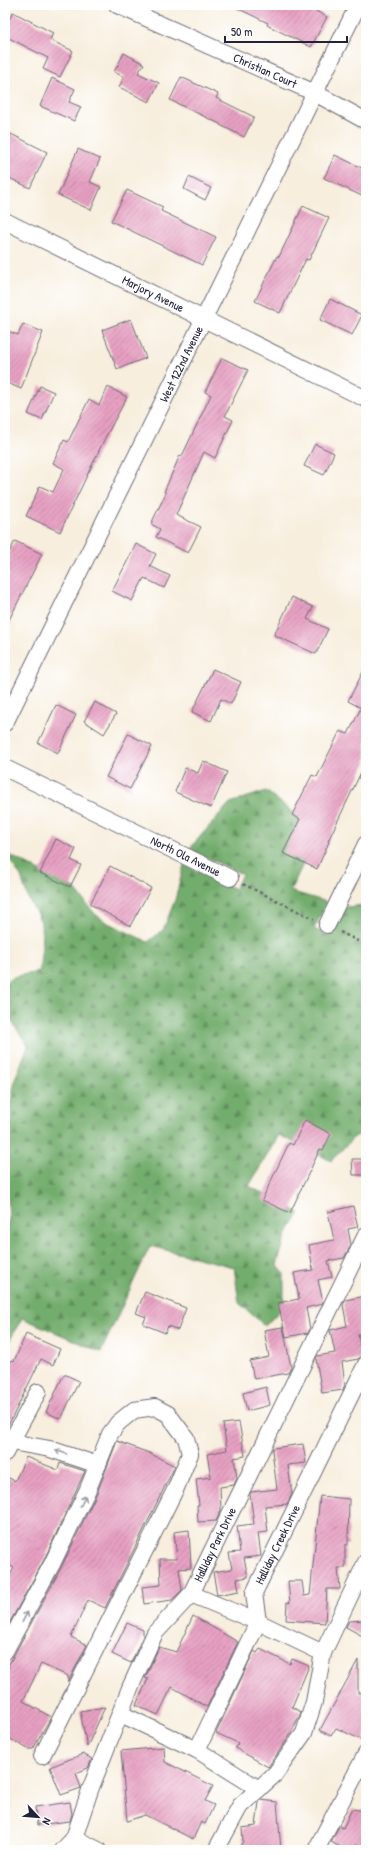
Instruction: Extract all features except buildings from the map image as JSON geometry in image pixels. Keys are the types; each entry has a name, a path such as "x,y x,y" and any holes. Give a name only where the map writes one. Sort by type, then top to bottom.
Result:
{"street":[{"name":"Christian Court","path":"117,5 315,93 366,121"},
{"name":"West 122nd Avenue","path":"5,723 358,5"},
{"name":"Marjory Avenue","path":"5,221 366,399"},
{"name":"North Ola Avenue","path":"5,768 230,878"},
{"path":"326,925 366,844"},
{"name":"Halliday Park Drive","path":"63,1850 74,1838 90,1790 130,1688 155,1634 191,1594 366,1235"},
{"name":"Halliday Creek Drive","path":"258,1622 254,1593 366,1364"},
{"path":"38,1392 8,1448 50,1448 98,1465"},
{"path":"5,1651 52,1564 88,1489 110,1434 118,1423 134,1410 155,1407 168,1414 186,1438 190,1454 176,1488 42,1756"},
{"path":"216,1850 240,1806 275,1774 304,1733 314,1702 323,1653 366,1562"},
{"path":"191,1594 258,1622 323,1653"},
{"path":"197,1750 258,1622"},
{"path":"121,1714 197,1750 258,1788"},
{"path":"316,1850 366,1754"},
{"path":"74,1838 98,1850"}],"path":[{"name":"North Ola Avenue","path":"230,878 366,945"}],"green space":[{"path":"266,791 303,820 311,848 290,891 327,902 314,929 331,937 346,907 366,905 366,1130 353,1138 331,1161 279,1135 249,1186 300,1213 286,1236 277,1265 284,1273 284,1306 265,1326 239,1303 234,1267 150,1246 101,1352 22,1318 5,1349 5,1228 9,1220 5,1137 15,1079 28,1046 10,1019 5,1016 5,982 16,976 39,972 42,947 41,922 28,898 21,877 5,853 74,888 95,914 106,922 148,942 163,930 175,900 184,865 235,889 242,874 189,849 230,803"}]}
